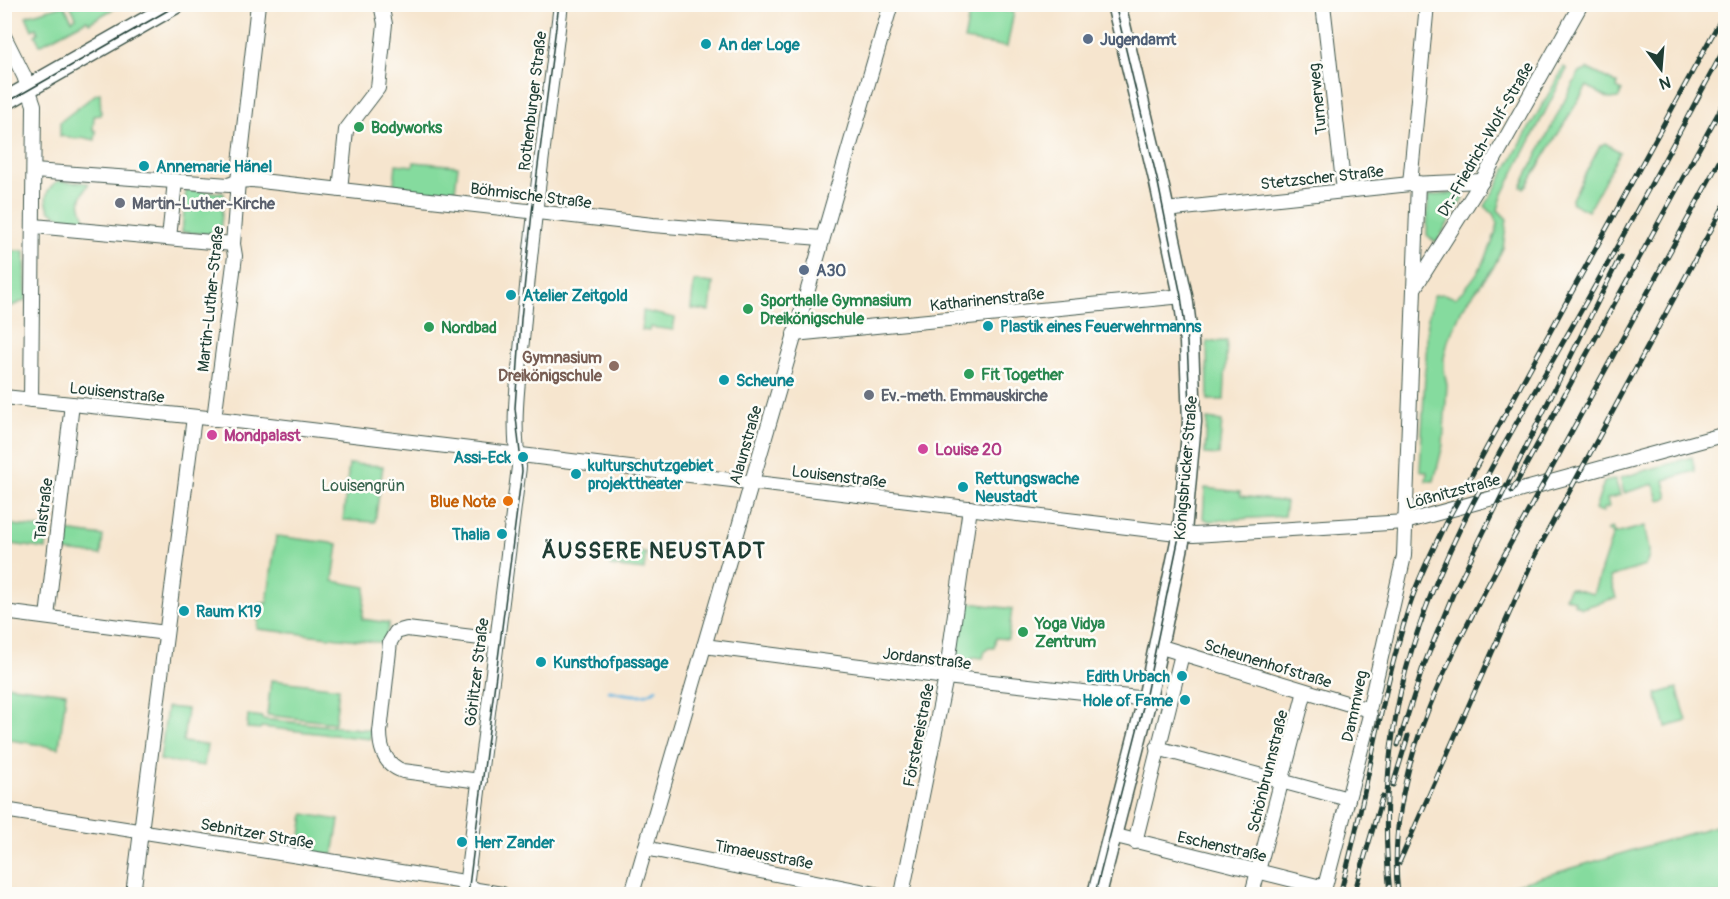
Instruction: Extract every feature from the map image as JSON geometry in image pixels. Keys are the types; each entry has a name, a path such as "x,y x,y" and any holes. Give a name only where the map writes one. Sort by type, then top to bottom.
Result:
{"main road":[{"path":"4,102 176,4"},
{"name":"Königsbrücker Straße","path":"1097,894 1147,699 1182,532 1192,422 1190,354 1183,296 1116,4"}],"street":[{"name":"Martin-Luther-Straße","path":"220,419 235,256 233,244 238,181 258,4"},
{"path":"340,190 346,130 378,88 385,24 381,4"},
{"name":"Rothenburger Straße","path":"517,453 518,395 535,212 561,4"},
{"name":"Alaunstraße","path":"632,894 821,238 891,4"},
{"name":"Turnerweg","path":"1323,4 1344,191"},
{"name":"Dr.-Friedrich-Wolf-Straße","path":"1405,522 1414,289 1414,184 1427,4"},
{"name":"Dr.-Friedrich-Wolf-Straße","path":"1414,289 1482,181 1581,4"},
{"path":"4,36 34,105 31,400"},
{"name":"Böhmische Straße","path":"34,171 229,185 238,181 270,182 653,225 821,238"},
{"path":"169,238 175,181"},
{"name":"Stetzscher Straße","path":"1165,210 1414,184 1482,181"},
{"path":"34,226 233,244"},
{"name":"Katharinenstraße","path":"794,334 1183,296"},
{"name":"Louisenstraße","path":"4,397 517,453 1182,532"},
{"name":"Talstraße","path":"47,617 72,404"},
{"path":"133,894 194,417"},
{"name":"Lößnitzstraße","path":"1182,532 1194,535 1405,522 1725,434"},
{"name":"Görlitzer Straße","path":"466,889 519,467 517,453"},
{"name":"Förstereistraße","path":"902,894 946,677 970,508"},
{"name":"Dammweg","path":"1324,891 1370,715 1369,710 1404,556 1405,522"},
{"path":"4,612 166,633"},
{"path":"480,781 403,771 396,769 386,759 381,746 380,732 390,642 396,632 407,629 497,640"},
{"name":"Jordanstraße","path":"704,646 946,677 1147,699"},
{"name":"Scheunenhofstraße","path":"1158,646 1369,710"},
{"path":"1134,842 1182,654"},
{"name":"Schönbrunnstraße","path":"1252,894 1305,691"},
{"path":"1157,748 1348,799"},
{"name":"Sebnitzer Straße","path":"4,810 393,871 466,889 502,894"},
{"name":"Eschenstraße","path":"1112,835 1258,871 1324,891"},
{"name":"Timaeusstraße","path":"645,848 876,894"}],"green space":[{"path":"64,5 72,20 76,17 70,5 120,5 89,23 87,20 40,45 35,35 38,33 36,28 32,30 26,16"},
{"path":"971,6 1014,12 1007,47 964,40"},
{"path":"1564,67 1567,69 1502,196 1498,210 1507,219 1503,248 1493,268 1462,309 1448,341 1444,358 1447,385 1443,445 1434,481 1426,481 1427,472 1420,470 1428,318 1434,295 1444,294 1455,298 1482,265 1498,224 1493,214 1485,206"},
{"path":"1588,69 1618,84 1617,88 1622,91 1618,98 1609,99 1587,86 1527,185 1524,188 1521,187 1575,80 1579,73"},
{"path":"100,93 101,115 94,116 95,140 60,136 60,122"},
{"path":"1605,143 1620,152 1588,211 1572,203 1572,199 1600,146"},
{"path":"414,162 458,166 454,199 393,194 396,164 413,166"},
{"path":"58,181 89,183 80,201 86,221 62,218 50,211 46,198 48,190"},
{"path":"186,190 224,193 220,235 182,232"},
{"path":"1455,193 1464,197 1436,243 1427,235 1428,196"},
{"path":"25,251 26,300 5,309 4,253"},
{"path":"694,281 713,283 710,311 691,309"},
{"path":"643,311 675,318 673,330 650,327 649,331 642,330"},
{"path":"1227,341 1224,400 1208,400 1207,342"},
{"path":"1207,419 1222,421 1219,455 1205,454"},
{"path":"1692,457 1695,471 1664,480 1668,498 1659,500 1654,484 1624,493 1620,478"},
{"name":"Louisengrün","path":"349,464 383,466 375,522 343,520"},
{"path":"1615,479 1620,495 1607,499 1609,507 1603,509 1604,512 1595,510 1604,482"},
{"path":"1205,488 1240,492 1241,496 1286,502 1284,516 1209,521 1203,518"},
{"path":"5,524 48,529 46,549 5,543"},
{"path":"1645,526 1649,551 1648,561 1645,566 1610,577 1616,598 1582,608 1574,604 1575,601 1565,597 1569,588 1593,594 1613,534 1607,530 1612,528 1615,534"},
{"path":"66,531 103,536 101,555 65,551"},
{"path":"276,536 338,544 333,581 366,587 362,619 389,623 385,643 257,629 260,603 267,603"},
{"path":"612,549 646,553 644,570 610,566"},
{"path":"964,602 1012,609 1008,639 996,638 994,648 985,651 983,658 972,657 970,670 954,668"},
{"path":"271,680 339,688 335,723 267,715"},
{"path":"4,685 66,693 59,748 5,739"},
{"path":"1677,688 1687,721 1666,727 1656,694"},
{"path":"167,707 187,709 183,742 207,745 204,766 160,760"},
{"path":"248,715 262,717 262,719 371,730 370,739 261,727 260,729 247,728"},
{"path":"304,814 339,820 333,855 299,850"},
{"path":"1725,823 1725,894 1484,894"}],"waterway":[{"path":"609,691 640,695 656,689"}],"tram line":[{"path":"4,104 179,4"},
{"path":"468,894 522,471 515,408 521,319 532,212 559,4"},
{"path":"1095,894 1145,699 1180,532 1190,406 1187,342 1181,296 1158,183 1115,4"}],"railway":[{"path":"1340,894 1399,640 1422,573 1445,524 1726,10"},
{"path":"1390,894 1386,818 1392,741 1401,690 1432,591 1476,497 1616,249 1726,46"},
{"path":"1512,491 1726,99"},
{"path":"1398,894 1396,851 1400,808 1409,766 1438,686 1496,570 1726,149"},
{"path":"1399,863 1535,555 1726,202"},
{"path":"1398,745 1422,670 1453,594 1620,257"},
{"path":"1393,785 1408,736"},
{"path":"1354,894 1382,797"}],"place":[{"name":"Jugendamt","path":"1088,39"},
{"name":"An der Loge","path":"706,44"},
{"name":"Bodyworks","path":"359,127"},
{"name":"Annemarie Hänel","path":"144,166"},
{"name":"Martin-Luther-Kirche","path":"120,203"},
{"name":"A30","path":"804,270"},
{"name":"Atelier Zeitgold","path":"511,295"},
{"name":"Sporthalle Gymnasium Dreikönigschule","path":"748,309"},
{"name":"Plastik eines Feuerwehrmanns","path":"988,326"},
{"name":"Nordbad","path":"429,327"},
{"name":"Gymnasium Dreikönigschule","path":"614,366"},
{"name":"Fit Together","path":"969,374"},
{"name":"Scheune","path":"724,380"},
{"name":"Ev.-meth. Emmauskirche","path":"869,395"},
{"name":"Mondpalast","path":"212,435"},
{"name":"Louise 20","path":"923,449"},
{"name":"Assi-Eck","path":"523,457"},
{"name":"kulturschutzgebiet projekttheater","path":"576,474"},
{"name":"Rettungswache Neustadt","path":"963,487"},
{"name":"Blue Note","path":"508,501"},
{"name":"Thalia","path":"502,534"},
{"name":"Raum K19","path":"184,611"},
{"name":"Yoga Vidya Zentrum","path":"1023,632"},
{"name":"Kunsthofpassage","path":"541,662"},
{"name":"Edith Urbach","path":"1182,676"},
{"name":"Hole of Fame","path":"1185,700"},
{"name":"Herr Zander","path":"462,842"}],"district":[{"name":"ÄUSSERE NEUSTADT","path":"654,550"}]}
